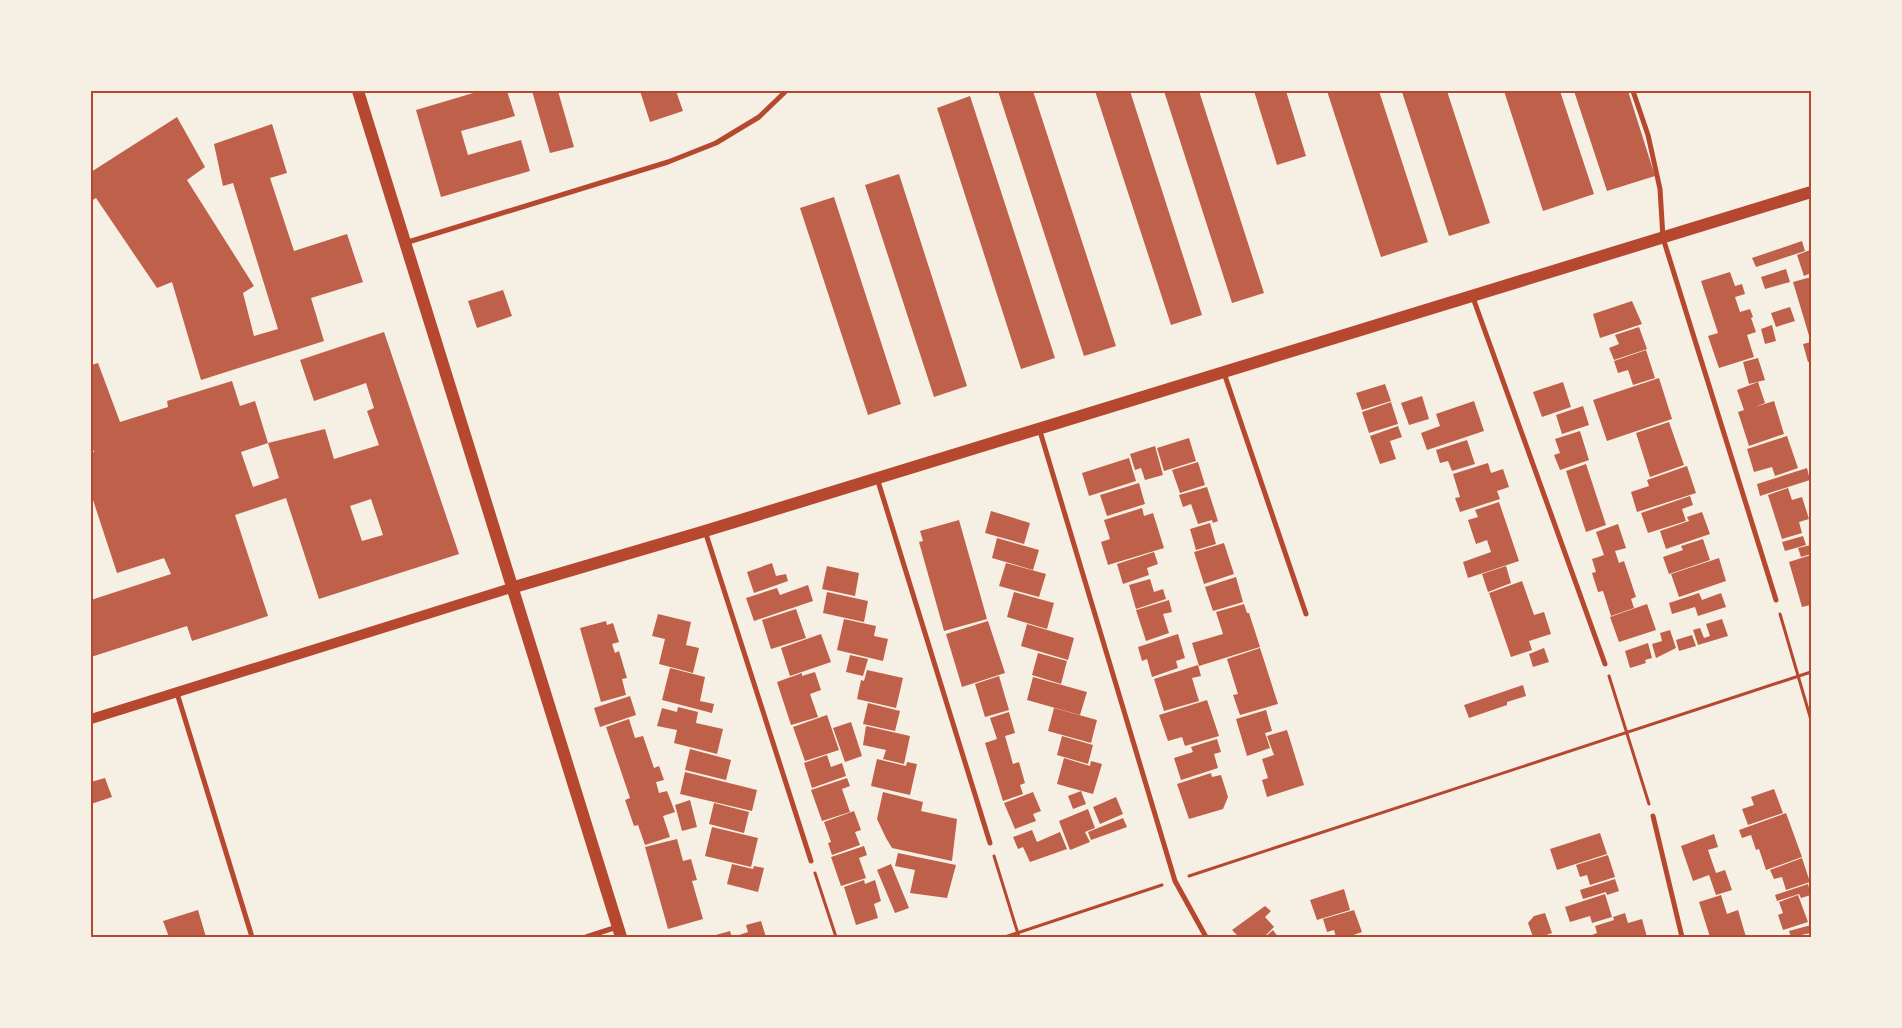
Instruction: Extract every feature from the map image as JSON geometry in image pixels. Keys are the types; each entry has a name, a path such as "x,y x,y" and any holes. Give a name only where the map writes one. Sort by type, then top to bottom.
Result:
{"main road":[{"path":"358,91 619,932"},
{"path":"91,719 511,588 705,531 1811,192"}],"street":[{"path":"405,243 668,162 716,143 759,117 786,91"},
{"path":"1633,91 1648,135 1660,189 1663,238 1776,600"},
{"path":"1472,295 1605,664"},
{"path":"1224,372 1306,614"},
{"path":"1039,428 1175,881 1206,937"},
{"path":"877,478 990,843"},
{"path":"705,531 811,861"},
{"path":"177,693 252,937"},
{"path":"1653,816 1682,937"},
{"path":"586,937 619,932"}],"path":[{"path":"1776,600 1811,720"},
{"path":"1605,664 1653,816"},
{"path":"1006,937 1018,935 1175,881 1811,672"},
{"path":"990,843 1018,935"},
{"path":"811,861 836,937"}],"building":[{"path":"480,91 507,91 515,116 461,131 468,155 521,140 530,171 441,197 416,110"},
{"path":"532,91 558,91 574,147 550,153"},
{"path":"640,91 676,91 683,111 650,122"},
{"path":"998,91 1033,91 1116,346 1084,356"},
{"path":"1095,91 1130,91 1202,315 1171,325"},
{"path":"1164,91 1199,91 1264,293 1232,303"},
{"path":"1254,91 1286,91 1306,156 1277,165"},
{"path":"1327,91 1379,91 1428,242 1381,257"},
{"path":"1447,91 1490,223 1449,236 1402,92"},
{"path":"1504,91 1560,91 1594,194 1543,211"},
{"path":"1574,91 1628,91 1655,176 1607,191"},
{"path":"970,96 1055,358 1021,369 937,108"},
{"path":"177,117 205,167 187,180 254,286 243,293 254,336 278,329 233,183 223,186 214,144 272,124 287,173 270,178 294,251 347,234 363,282 311,298 324,341 201,380 172,282 157,288 96,198 91,201 91,172"},
{"path":"899,174 967,386 934,397 865,185"},
{"path":"834,197 901,404 868,415 800,208"},
{"path":"1802,241 1805,251 1756,267 1752,258"},
{"path":"1810,250 1811,273 1804,276 1797,255"},
{"path":"1786,269 1790,282 1765,289 1761,277"},
{"path":"1730,272 1735,286 1742,284 1745,294 1735,297 1740,312 1750,309 1753,317 1751,318 1756,332 1747,335 1754,357 1719,368 1708,336 1718,333 1701,281"},
{"path":"1811,277 1811,339 1810,339 1793,282"},
{"path":"503,290 512,316 477,328 468,301"},
{"path":"1632,301 1642,324 1600,338 1593,314"},
{"path":"1790,307 1795,321 1776,327 1771,313"},
{"path":"1772,325 1776,341 1765,344 1761,329"},
{"path":"1639,327 1647,349 1614,360 1609,348 1619,344 1615,335"},
{"path":"384,332 459,554 319,599 286,498 235,515 268,616 192,641 187,626 91,657 91,600 171,574 164,558 117,573 93,500 91,500 91,453 94,452 91,445 91,365 98,363 120,422 168,407 167,401 232,381 240,406 255,401 268,443 325,429 334,459 379,445 367,411 374,408 366,383 314,401 300,360","holes":["268,443 279,478 253,487 241,452","371,499 383,535 362,541 350,506"]},
{"path":"1811,342 1811,362 1808,362 1803,344"},
{"path":"1646,350 1655,378 1633,385 1628,370 1618,373 1614,361"},
{"path":"1758,358 1765,380 1749,384 1743,362"},
{"path":"1659,378 1672,419 1607,441 1593,400"},
{"path":"1563,382 1571,407 1542,417 1533,392"},
{"path":"1758,382 1765,403 1755,407 1774,401 1784,434 1749,446 1738,412 1744,410 1737,390"},
{"path":"1385,384 1391,401 1362,410 1356,393"},
{"path":"1422,396 1429,419 1409,425 1401,403"},
{"path":"1474,401 1484,431 1427,450 1421,433 1440,426 1436,414"},
{"path":"1391,402 1398,424 1369,433 1362,412"},
{"path":"1583,406 1589,425 1562,434 1556,415"},
{"path":"1669,422 1684,465 1650,477 1636,433"},
{"path":"1398,426 1402,437 1390,441 1396,459 1380,464 1370,436"},
{"path":"1580,431 1589,460 1560,470 1554,455 1560,453 1555,439"},
{"path":"1787,436 1798,468 1775,476 1772,467 1754,472 1747,449"},
{"path":"1189,438 1196,461 1164,471 1157,448"},
{"path":"1467,440 1475,464 1452,471 1448,461 1440,463 1436,450"},
{"path":"1155,446 1163,475 1145,480 1141,468 1135,470 1130,454"},
{"path":"1129,458 1136,481 1089,496 1082,473"},
{"path":"1198,462 1205,485 1180,493 1172,470"},
{"path":"1488,463 1491,473 1503,469 1509,487 1497,491 1500,499 1460,512 1455,498 1460,497 1453,474"},
{"path":"1586,464 1606,525 1586,532 1566,471"},
{"path":"1687,466 1696,493 1637,512 1631,492 1649,486 1647,480"},
{"path":"1807,468 1810,480 1760,496 1757,484"},
{"path":"1139,483 1145,504 1107,516 1100,495"},
{"path":"1207,487 1218,521 1213,523 1212,520 1198,524 1191,504 1183,507 1179,495"},
{"path":"1788,488 1792,500 1802,497 1809,519 1799,522 1802,533 1782,539 1768,495"},
{"path":"1690,496 1693,505 1682,509 1686,521 1648,533 1641,513"},
{"path":"1499,502 1519,561 1468,578 1463,562 1491,552 1487,540 1476,544 1468,520 1478,517 1475,510"},
{"path":"1142,508 1144,516 1153,513 1164,548 1108,565 1101,542 1110,539 1104,520"},
{"path":"991,511 1030,523 1024,544 985,533"},
{"path":"1702,512 1710,534 1666,549 1660,531 1689,521 1687,517"},
{"path":"959,520 987,619 944,631 919,542 923,541 920,531"},
{"path":"1210,523 1216,544 1196,550 1190,529"},
{"path":"1618,524 1626,548 1615,551 1619,563 1624,561 1636,597 1631,599 1634,608 1611,616 1603,591 1598,592 1592,573 1596,572 1592,559 1604,555 1596,532"},
{"path":"1803,536 1806,545 1785,551 1782,542"},
{"path":"997,538 1039,550 1033,570 992,558"},
{"path":"1703,539 1710,560 1669,574 1663,557 1683,550 1681,546"},
{"path":"1224,543 1234,574 1204,584 1194,552"},
{"path":"1811,545 1811,554 1801,557 1798,548"},
{"path":"1154,552 1158,564 1147,568 1149,575 1123,584 1117,564"},
{"path":"1811,555 1811,605 1802,607 1789,562"},
{"path":"1719,558 1726,581 1679,597 1671,574"},
{"path":"772,563 776,576 786,574 788,581 754,593 747,572"},
{"path":"1006,563 1046,574 1039,597 999,586"},
{"path":"827,566 859,573 855,596 822,589"},
{"path":"1506,566 1511,583 1488,592 1482,574"},
{"path":"1236,577 1243,602 1213,611 1205,587"},
{"path":"1150,579 1154,592 1163,589 1166,599 1136,609 1129,585"},
{"path":"1522,581 1534,615 1544,612 1551,634 1529,641 1532,650 1511,657 1489,593"},
{"path":"808,585 813,601 754,621 746,598 777,588 780,595"},
{"path":"827,592 868,601 864,622 823,613"},
{"path":"1014,592 1054,603 1047,629 1007,617"},
{"path":"1699,593 1702,600 1721,593 1726,607 1698,616 1695,607 1672,614 1669,603"},
{"path":"1169,600 1172,612 1163,614 1169,633 1146,641 1136,610"},
{"path":"1244,604 1247,613 1249,613 1260,647 1199,666 1192,643 1223,634 1216,612"},
{"path":"1647,604 1656,630 1619,642 1610,617"},
{"path":"796,609 806,638 771,649 762,620"},
{"path":"658,614 691,622 686,645 699,648 693,673 659,664 665,639 652,636"},
{"path":"844,619 876,626 874,636 888,639 883,661 837,650"},
{"path":"1722,619 1728,636 1698,645 1693,630 1700,628 1704,638 1710,636 1706,624"},
{"path":"606,621 607,625 613,623 619,642 612,644 615,653 619,651 627,678 622,679 626,695 601,702 580,628"},
{"path":"988,621 1005,673 962,687 946,634"},
{"path":"1027,624 1074,638 1068,660 1021,646"},
{"path":"1670,630 1676,648 1656,658 1652,644 1662,641 1660,633"},
{"path":"821,634 831,662 790,676 781,648"},
{"path":"1178,634 1185,658 1176,661 1178,668 1152,677 1147,659 1142,661 1138,647"},
{"path":"1692,635 1696,646 1679,651 1676,640"},
{"path":"1648,643 1652,658 1645,660 1646,663 1630,668 1625,651"},
{"path":"1260,648 1278,704 1240,715 1233,695 1238,694 1227,659"},
{"path":"1544,648 1549,662 1533,667 1529,654"},
{"path":"1038,653 1067,661 1061,684 1032,675"},
{"path":"850,655 868,659 863,676 846,672"},
{"path":"1198,665 1201,676 1192,678 1199,701 1164,711 1154,679"},
{"path":"670,668 705,677 700,701 714,704 712,713 662,700"},
{"path":"867,670 903,678 896,708 857,699 861,680 864,681"},
{"path":"815,672 821,690 810,694 818,717 791,725 777,682 802,673 802,676"},
{"path":"999,676 1009,710 985,717 975,684"},
{"path":"1033,677 1087,692 1080,715 1027,700"},
{"path":"1523,685 1526,696 1507,702 1507,705 1469,718 1464,705"},
{"path":"630,696 636,715 600,727 594,708"},
{"path":"1207,700 1219,736 1185,746 1182,737 1168,741 1159,715"},
{"path":"868,703 900,711 895,731 863,724"},
{"path":"678,707 698,712 696,723 723,729 717,754 674,743 677,730 657,726 662,708 677,712"},
{"path":"1054,708 1097,720 1091,743 1048,731"},
{"path":"1266,710 1272,731 1265,733 1270,748 1247,756 1236,719"},
{"path":"1009,712 1015,733 1005,736 1013,764 1019,762 1025,783 1020,785 1023,794 1003,801 985,743 997,739 990,718"},
{"path":"827,715 839,750 805,761 793,727"},
{"path":"629,719 635,738 643,736 654,768 659,766 664,780 656,782 659,793 667,791 675,812 663,816 670,837 645,845 638,825 634,826 625,800 630,798 606,727"},
{"path":"851,722 862,756 845,762 833,728"},
{"path":"866,726 910,736 904,764 883,759 886,750 863,745"},
{"path":"1287,730 1304,785 1267,797 1262,780 1268,778 1262,759 1274,755 1267,736"},
{"path":"1062,736 1093,745 1088,764 1057,755"},
{"path":"1217,739 1221,752 1214,754 1218,768 1181,780 1174,758 1193,752 1191,747"},
{"path":"690,749 731,760 726,780 685,770"},
{"path":"827,755 831,767 842,763 846,776 812,788 804,763"},
{"path":"1064,758 1090,766 1091,761 1102,764 1093,794 1057,784"},
{"path":"877,759 906,766 907,762 917,764 910,795 871,786"},
{"path":"685,772 757,790 752,811 680,794"},
{"path":"1211,773 1212,777 1221,775 1228,797 1223,809 1189,819 1177,784"},
{"path":"105,778 112,797 91,804 91,782"},
{"path":"847,778 850,786 842,789 850,812 822,821 811,790"},
{"path":"1774,789 1783,813 1748,825 1742,809 1754,805 1751,797"},
{"path":"1081,791 1086,804 1073,809 1068,796"},
{"path":"883,792 923,802 921,811 957,819 952,861 892,848 877,819"},
{"path":"1033,792 1041,811 1033,814 1036,821 1015,829 1004,803"},
{"path":"1116,797 1123,814 1100,824 1093,807"},
{"path":"690,800 697,827 682,831 675,805"},
{"path":"714,803 749,812 744,833 709,824"},
{"path":"1088,809 1095,828 1085,832 1090,842 1070,850 1059,821"},
{"path":"854,811 861,830 855,832 860,845 832,855 828,843 831,842 824,822"},
{"path":"1786,813 1802,857 1766,870 1759,849 1756,850 1751,835 1742,838 1739,830"},
{"path":"1123,818 1127,827 1091,840 1088,832"},
{"path":"712,827 758,838 751,867 705,856"},
{"path":"1032,830 1037,842 1060,832 1067,849 1030,862 1023,847 1018,849 1013,837"},
{"path":"1600,833 1607,854 1557,870 1550,849"},
{"path":"1714,834 1718,847 1708,850 1716,873 1725,870 1732,890 1716,895 1709,875 1693,881 1681,846"},
{"path":"677,839 683,861 691,859 697,880 692,881 703,919 668,929 645,847"},
{"path":"864,846 867,855 859,858 866,878 841,886 831,857"},
{"path":"898,853 956,865 947,898 910,893 915,870 895,866"},
{"path":"1608,855 1615,877 1590,885 1587,875 1580,877 1576,865"},
{"path":"1802,858 1810,882 1786,890 1782,877 1774,879 1770,870"},
{"path":"732,864 753,869 754,866 764,868 758,892 727,884"},
{"path":"891,864 909,908 895,913 877,870"},
{"path":"1615,879 1619,891 1607,895 1606,892 1583,899 1580,890"},
{"path":"864,880 865,884 875,880 881,901 874,904 878,918 856,925 844,887"},
{"path":"1808,884 1811,895 1801,898 1799,894 1777,901 1775,895"},
{"path":"1344,889 1350,910 1317,920 1310,900"},
{"path":"1605,894 1612,917 1592,923 1590,916 1570,922 1565,907"},
{"path":"1721,895 1727,914 1738,910 1746,937 1710,937 1699,902"},
{"path":"1798,895 1808,922 1783,930 1778,915 1783,913 1779,902"},
{"path":"1265,906 1271,911 1265,917 1274,927 1264,937 1239,937 1232,930"},
{"path":"198,910 206,937 169,937 163,921"},
{"path":"1354,910 1362,932 1348,937 1336,937 1334,930 1327,932 1323,919"},
{"path":"1545,913 1552,933 1541,937 1533,937 1528,923 1534,916"},
{"path":"1625,913 1628,923 1642,919 1647,937 1587,937 1597,933 1595,926 1614,920 1613,917"},
{"path":"761,921 766,937 733,937 748,932 746,925"},
{"path":"1811,925 1811,933 1791,937 1789,931"},
{"path":"1273,930 1278,937 1265,937"},
{"path":"730,931 732,937 712,937 712,936"}]}
